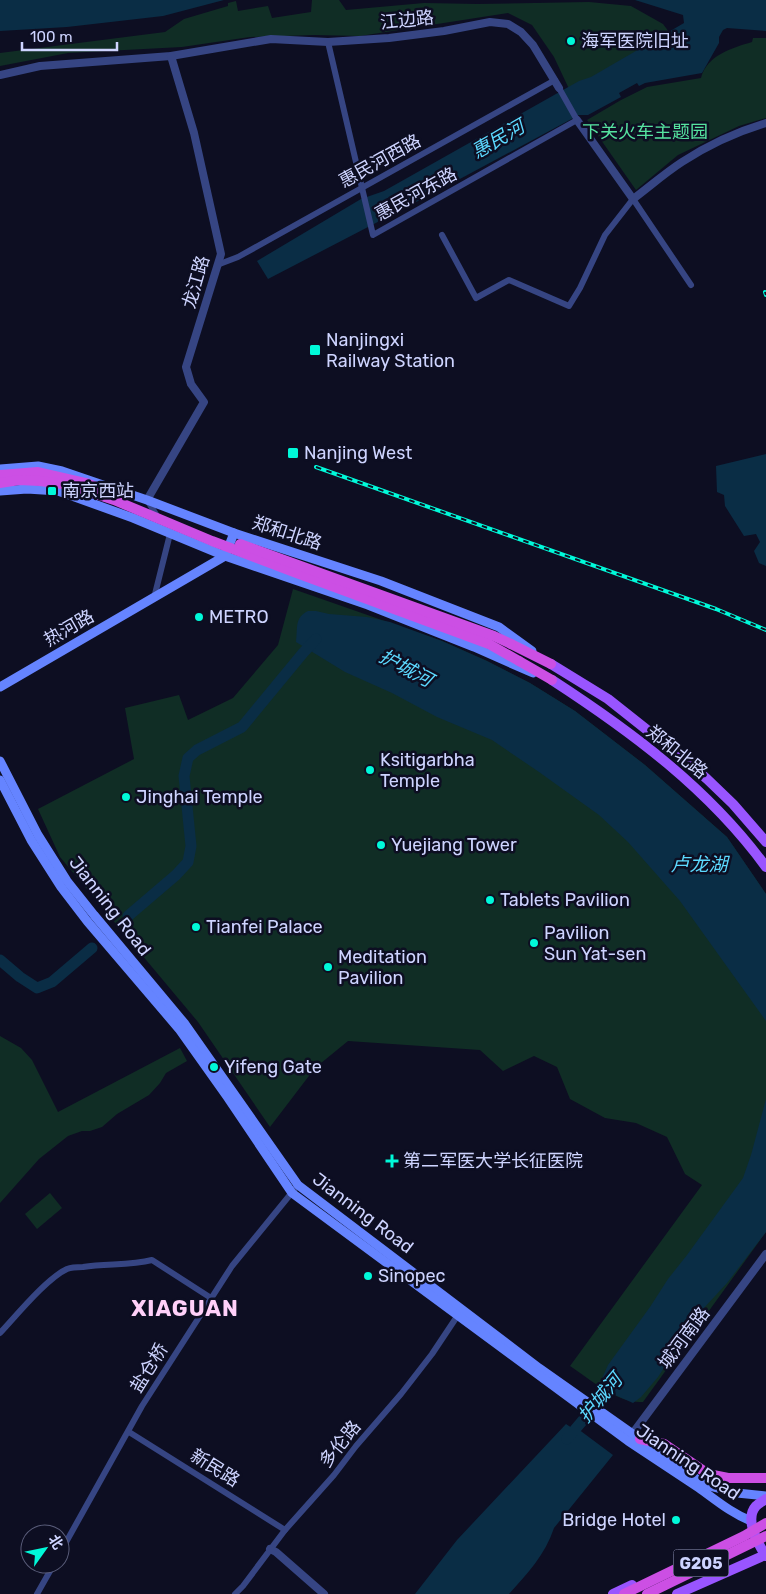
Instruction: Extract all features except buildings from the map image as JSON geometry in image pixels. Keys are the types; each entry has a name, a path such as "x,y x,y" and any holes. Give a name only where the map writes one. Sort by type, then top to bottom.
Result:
{"highway":[{"name":"郑和北路","path":"0,475 38,472 86,483 217,536 485,632 551,664"},
{"name":"郑和北路","path":"0,483 19,480 62,484 114,500 212,541 489,644 552,680"},
{"path":"632,1436 664,1444 708,1474 728,1478 766,1478"},
{"path":"624,1594 766,1524"},
{"name":"G205","path":"635,1594 766,1530"},
{"name":"G205","path":"647,1594 766,1536"},
{"path":"661,1594 766,1543"}],"main road":[{"name":"郑和北路","path":"0,469 38,466 62,470 234,533 381,581 499,627 551,664 608,700 685,760 707,778 733,804 766,842"},
{"name":"郑和北路","path":"0,491 27,489 58,491 225,556 376,609 552,680 599,711 675,769 724,815 766,867"},
{"path":"225,556 234,533"},
{"name":"热河路","path":"0,687 225,556"},
{"name":"Jianning Road","path":"0,761 38,835 67,881 185,1024 298,1185 460,1313"},
{"name":"Jianning Road","path":"0,780 30,840 61,887 87,921 178,1029 228,1098 292,1193 460,1313 578,1401 705,1485 737,1493 766,1497"},
{"name":"Jianning Road","path":"632,1436 682,1477 752,1525"},
{"path":"678,1594 765,1555 752,1525 755,1508 766,1497"},
{"path":"614,1594 752,1525"}],"street":[{"name":"江边路","path":"0,75 40,66 171,56 271,39 328,42 389,38 444,31 490,22 508,24 521,32 533,45 577,120 633,199"},
{"path":"328,42 362,190"},
{"name":"龙江路","path":"147,500 204,402 191,384 186,367 221,254 196,142 171,56"},
{"name":"惠民河西路","path":"217,264 238,257 557,84"},
{"name":"惠民河东路","path":"362,190 372,232 577,120"},
{"path":"442,234 476,298 509,280 569,306 580,288 605,235 633,199 681,163 713,144 766,123"},
{"path":"633,199 691,285"},
{"path":"147,500 170,534 154,598"},
{"name":"盐仓桥","path":"70,1535 142,1406 211,1298 232,1266 298,1185"},
{"name":"城河南路","path":"632,1436 766,1254"},
{"path":"0,1333 36,1295 68,1268 104,1264 137,1264 152,1260 211,1298"},
{"name":"多伦路","path":"235,1594 285,1530 334,1475 356,1446 396,1400 432,1354 460,1313"},
{"name":"新民路","path":"129,1432 285,1530"},
{"path":"270,1549 272,1554 317,1594"},
{"path":"270,1549 276,1552 324,1594"},
{"path":"37,1594 48,1574"}],"green space":[{"path":"312,0 339,0 346,10 424,3 589,2 631,6 663,24 669,32 570,91 554,57 532,25 508,13 360,36 250,37 182,47 68,53 0,66 0,53 165,32 184,19 228,6 228,3 236,1 238,11 268,6 272,18 311,12"},
{"name":"下关火车主题园","path":"753,38 766,38 766,118 739,126 678,155 636,190 587,120 647,87 701,78 704,70 714,58 729,50 752,42"},
{"path":"293,589 442,641 530,683 575,711 645,765 727,837 766,894 766,1232 643,1402 634,1402 614,1395 570,1366 702,1185 685,1174 667,1137 636,1123 605,1118 570,1099 557,1067 534,1056 503,1071 480,1050 348,1041 315,1068 270,1127 198,1022 60,857 38,809 134,759 125,708 179,695 188,720 233,698 278,645"},
{"path":"0,1036 21,1048 32,1060 58,1112 180,1048 187,1061 166,1073 149,1095 117,1114 102,1127 68,1136 39,1159 0,1203"},
{"path":"50,1193 62,1208 37,1229 25,1214"}],"water":[{"path":"0,0 224,0 163,16 67,27 0,31"},
{"name":"惠民河","path":"635,0 766,0 766,31 727,28 723,30 719,37 719,43 702,73 645,83 639,86 637,83 619,93 621,97 588,115 579,115 268,279 257,261 361,199 384,191 579,81 591,77 684,23 683,15"},
{"path":"766,454 766,566 759,563 754,551 760,542 756,534 744,536 725,506 724,495 717,492 716,466"},
{"name":"卢龙湖","path":"308,611 367,617 390,622 442,641 530,683 575,711 645,765 727,837 766,894 766,1021 680,901 628,842 599,815 492,740 437,717 392,693 345,672 296,642 300,617"},
{"path":"766,1099 766,1232 727,1283 703,1309 658,1377 641,1397 633,1403 615,1395 599,1385 608,1365 668,1279 743,1178"},
{"path":"566,1424 572,1428 574,1426 613,1455 554,1528 541,1555 516,1587 509,1594 415,1594 457,1540"}],"waterway":[{"name":"护城河","path":"128,916 176,875 188,862 191,846 184,776 188,758 197,750 242,727 316,639"},
{"path":"0,960 37,988 52,982 92,948"},
{"name":"护城河","path":"567,1439 617,1380"}],"railway":[{"path":"316,467 716,609 766,630"}],"place":[{"name":"海军医院旧址","path":"571,41"},
{"name":"Nanjingxi Railway Station","path":"315,350"},
{"name":"Nanjing West","path":"293,453"},
{"name":"南京西站","path":"52,491"},
{"name":"METRO","path":"199,617"},
{"name":"Ksitigarbha Temple","path":"370,770"},
{"name":"Jinghai Temple","path":"126,797"},
{"name":"Yuejiang Tower","path":"381,845"},
{"name":"Tablets Pavilion","path":"490,900"},
{"name":"Tianfei Palace","path":"196,927"},
{"name":"Pavilion Sun Yat-sen","path":"534,943"},
{"name":"Meditation Pavilion","path":"328,967"},
{"name":"Yifeng Gate","path":"214,1067"},
{"name":"第二军医大学长征医院","path":"392,1161"},
{"name":"Sinopec","path":"368,1276"},
{"name":"Bridge Hotel","path":"676,1520"}],"district":[{"name":"XIAGUAN","path":"185,1308"}]}
